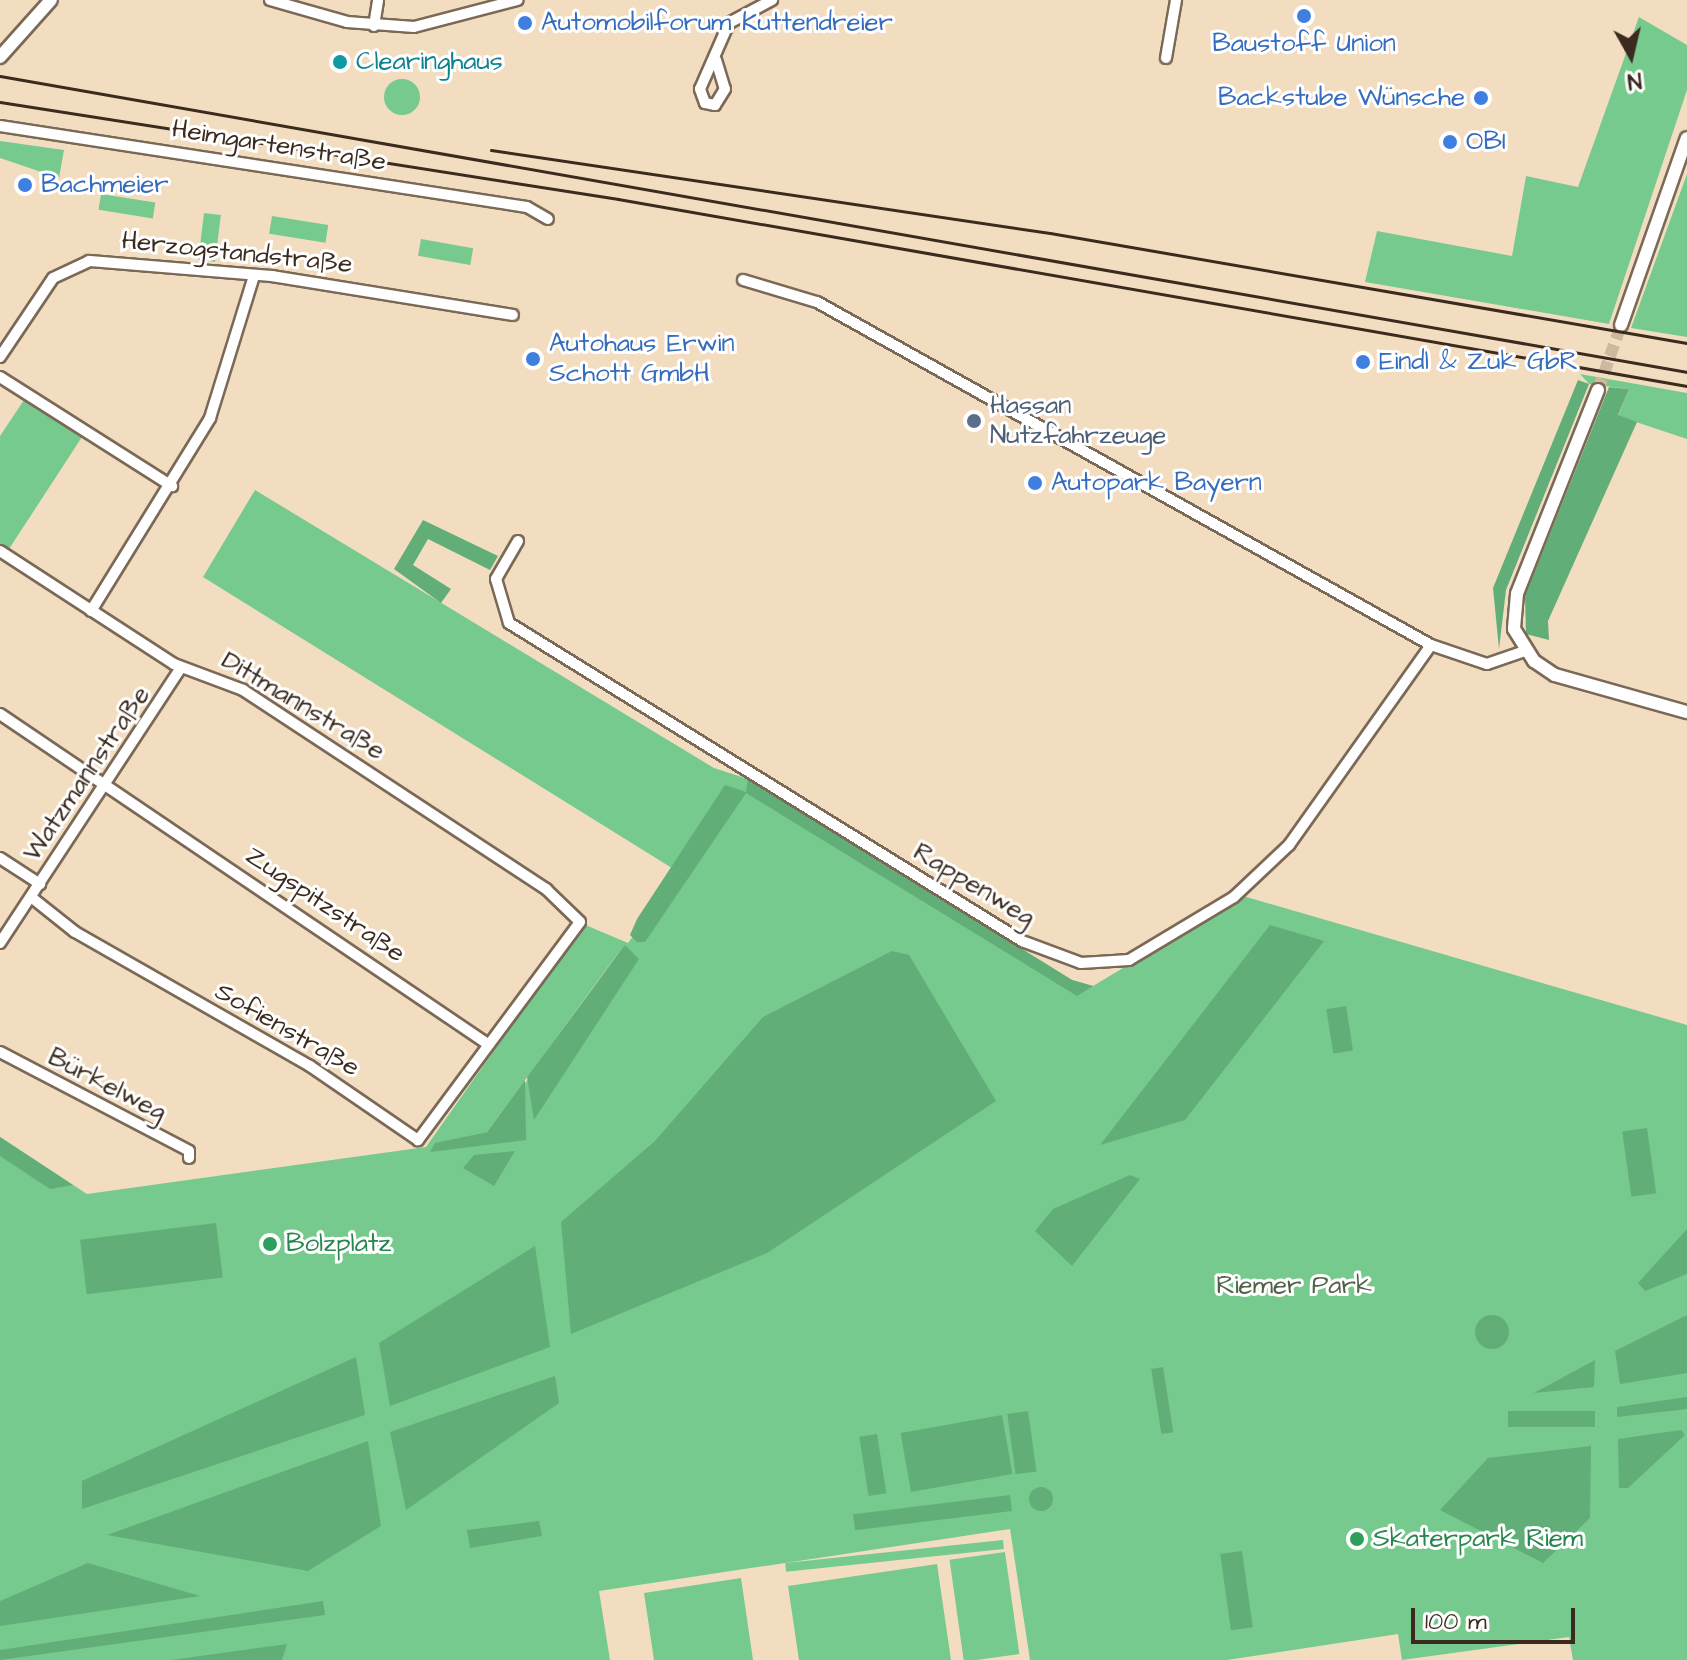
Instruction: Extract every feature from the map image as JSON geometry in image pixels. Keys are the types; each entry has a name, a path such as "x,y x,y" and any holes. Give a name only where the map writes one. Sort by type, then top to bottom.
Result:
{"street":[{"path":"0,57 51,0"},
{"path":"270,0 374,26 446,24 518,0"},
{"path":"374,26 378,0"},
{"path":"716,60 734,16 772,0"},
{"path":"1166,58 1176,0"},
{"name":"Heimgartenstraße","path":"0,126 527,207 548,219"},
{"path":"1621,325 1687,138"},
{"name":"Herzogstandstraße","path":"0,357 53,278 77,264 254,276 513,315"},
{"path":"91,611 172,486 222,392 254,276"},
{"path":"743,280 817,302 1431,645 1487,664 1525,651"},
{"path":"0,377 172,486"},
{"path":"1598,390 1517,594 1514,629 1525,651 1555,675 1687,712"},
{"name":"Rappenweg","path":"518,541 496,579 509,623 1022,941 1081,963 1129,960 1234,897 1289,845 1431,645"},
{"name":"Dittmannstraße","path":"0,551 181,667 243,690 577,913 580,922 489,1045"},
{"name":"Watzmannstraße","path":"0,943 181,667"},
{"name":"Zugspitzstraße","path":"0,714 489,1045"},
{"path":"0,858 40,884"},
{"name":"Sofienstraße","path":"31,897 75,932 310,1066 418,1140 489,1045"},
{"name":"Bürkelweg","path":"0,1052 189,1151 189,1158"}],"green space":[{"path":"1639,17 1687,45 1687,90 1609,324 1365,282 1377,231 1512,256 1526,176 1578,187"},
{"path":"402,79 415,84 420,97 415,110 402,115 389,110 384,97 389,84"},
{"path":"0,141 64,150 59,178 0,158"},
{"path":"1687,174 1687,337 1631,328"},
{"path":"101,194 155,203 153,218 98,210"},
{"path":"204,213 221,215 215,262 198,260"},
{"path":"272,216 328,225 325,243 269,234"},
{"path":"421,239 473,248 470,265 418,256"},
{"path":"1580,374 1687,393 1687,439 1618,416 1629,389 1589,384"},
{"path":"1578,380 1589,384 1506,590 1499,649 1493,588"},
{"path":"1609,387 1629,389 1618,415 1637,422 1548,621 1549,640 1526,634 1525,596"},
{"path":"24,400 82,437 9,549 0,544 0,436"},
{"name":"Riemer Park","path":"255,490 714,768 748,779 1072,980 1093,986 1243,896 1687,1025 1687,1660 1573,1660 1569,1637 1402,1660 1398,1634 1227,1660 1030,1660 1010,1529 599,1591 610,1660 0,1660 0,1137 87,1194 426,1147 583,924 628,943 680,873 203,577","holes":["624,945 489,1134 434,1144 487,1132"]},
{"path":"423,520 498,556 490,570 428,539 413,565 451,589 441,603 394,569"},
{"path":"748,779 1072,980 1093,986 1077,996 746,793 645,942 637,942 630,935 637,919 725,785 746,792"},
{"path":"1270,925 1324,941 1185,1120 1100,1145"},
{"path":"625,945 639,959 534,1120 527,1077"},
{"path":"892,951 909,955 996,1101 767,1253 571,1334 561,1222 655,1141 763,1017"},
{"path":"1346,1006 1353,1050 1333,1054 1326,1009"},
{"path":"525,1080 526,1140 430,1152 435,1143 487,1132"},
{"path":"1647,1128 1656,1193 1631,1197 1622,1131"},
{"path":"0,1137 73,1185 50,1189 0,1156"},
{"path":"515,1151 494,1186 463,1168 474,1155"},
{"path":"1130,1175 1140,1179 1072,1266 1035,1231 1053,1209"},
{"path":"216,1223 223,1278 87,1294 80,1240"},
{"path":"1687,1229 1687,1274 1645,1291 1638,1283"},
{"path":"535,1246 550,1347 390,1406 379,1343"},
{"path":"1492,1315 1504,1320 1509,1332 1504,1344 1492,1349 1480,1344 1475,1332 1480,1320"},
{"path":"1687,1315 1687,1373 1620,1384 1615,1351"},
{"path":"356,1357 365,1415 82,1509 82,1481"},
{"path":"1595,1360 1594,1387 1534,1393"},
{"path":"1163,1367 1173,1432 1161,1434 1151,1369"},
{"path":"555,1376 559,1403 406,1510 390,1432"},
{"path":"1687,1397 1687,1409 1617,1417 1617,1407"},
{"path":"1028,1411 1036,1471 1016,1474 1007,1414"},
{"path":"1508,1411 1595,1411 1595,1427 1508,1427"},
{"path":"1002,1415 1012,1474 911,1492 901,1433"},
{"path":"1681,1430 1685,1435 1628,1488 1619,1488 1618,1439"},
{"path":"877,1434 886,1493 869,1496 859,1437"},
{"path":"368,1441 381,1526 308,1571 107,1535"},
{"path":"1591,1446 1590,1518 1543,1563 1440,1510 1488,1458"},
{"path":"1041,1487 1050,1490 1053,1499 1050,1508 1041,1511 1032,1508 1029,1499 1032,1490"},
{"path":"1010,1495 1012,1511 855,1530 853,1514"},
{"path":"539,1521 542,1536 470,1548 467,1530"},
{"path":"1003,1540 1004,1549 786,1572 785,1563"},
{"path":"1242,1551 1253,1627 1231,1630 1220,1554"},
{"path":"1005,1552 1019,1654 964,1660 950,1560"},
{"path":"88,1563 200,1596 0,1626 0,1601"},
{"path":"937,1564 951,1660 799,1660 788,1586"},
{"path":"741,1578 753,1660 654,1660 644,1593"},
{"path":"323,1601 325,1615 0,1660 0,1650"},
{"path":"287,1644 282,1660 172,1660"}],"tunnel":[{"path":"1598,390 1621,325"}],"railway":[{"path":"0,76 1687,372"},
{"path":"0,102 618,199 1687,386"},
{"path":"491,150 1050,233 1687,343"}],"place":[{"name":"Baustoff Union","path":"1304,16"},
{"name":"Automobilforum Kuttendreier","path":"525,23"},
{"name":"Clearinghaus","path":"340,62"},
{"name":"Backstube Wünsche","path":"1481,98"},
{"name":"OBI","path":"1450,142"},
{"name":"Bachmeier","path":"25,185"},
{"name":"Autohaus Erwin Schott GmbH","path":"533,359"},
{"name":"Eindl & Zuk GbR","path":"1363,362"},
{"name":"Hassan Nutzfahrzeuge","path":"974,421"},
{"name":"Autopark Bayern","path":"1035,483"},
{"name":"Bolzplatz","path":"270,1244"},
{"name":"Skaterpark Riem","path":"1357,1539"}]}
